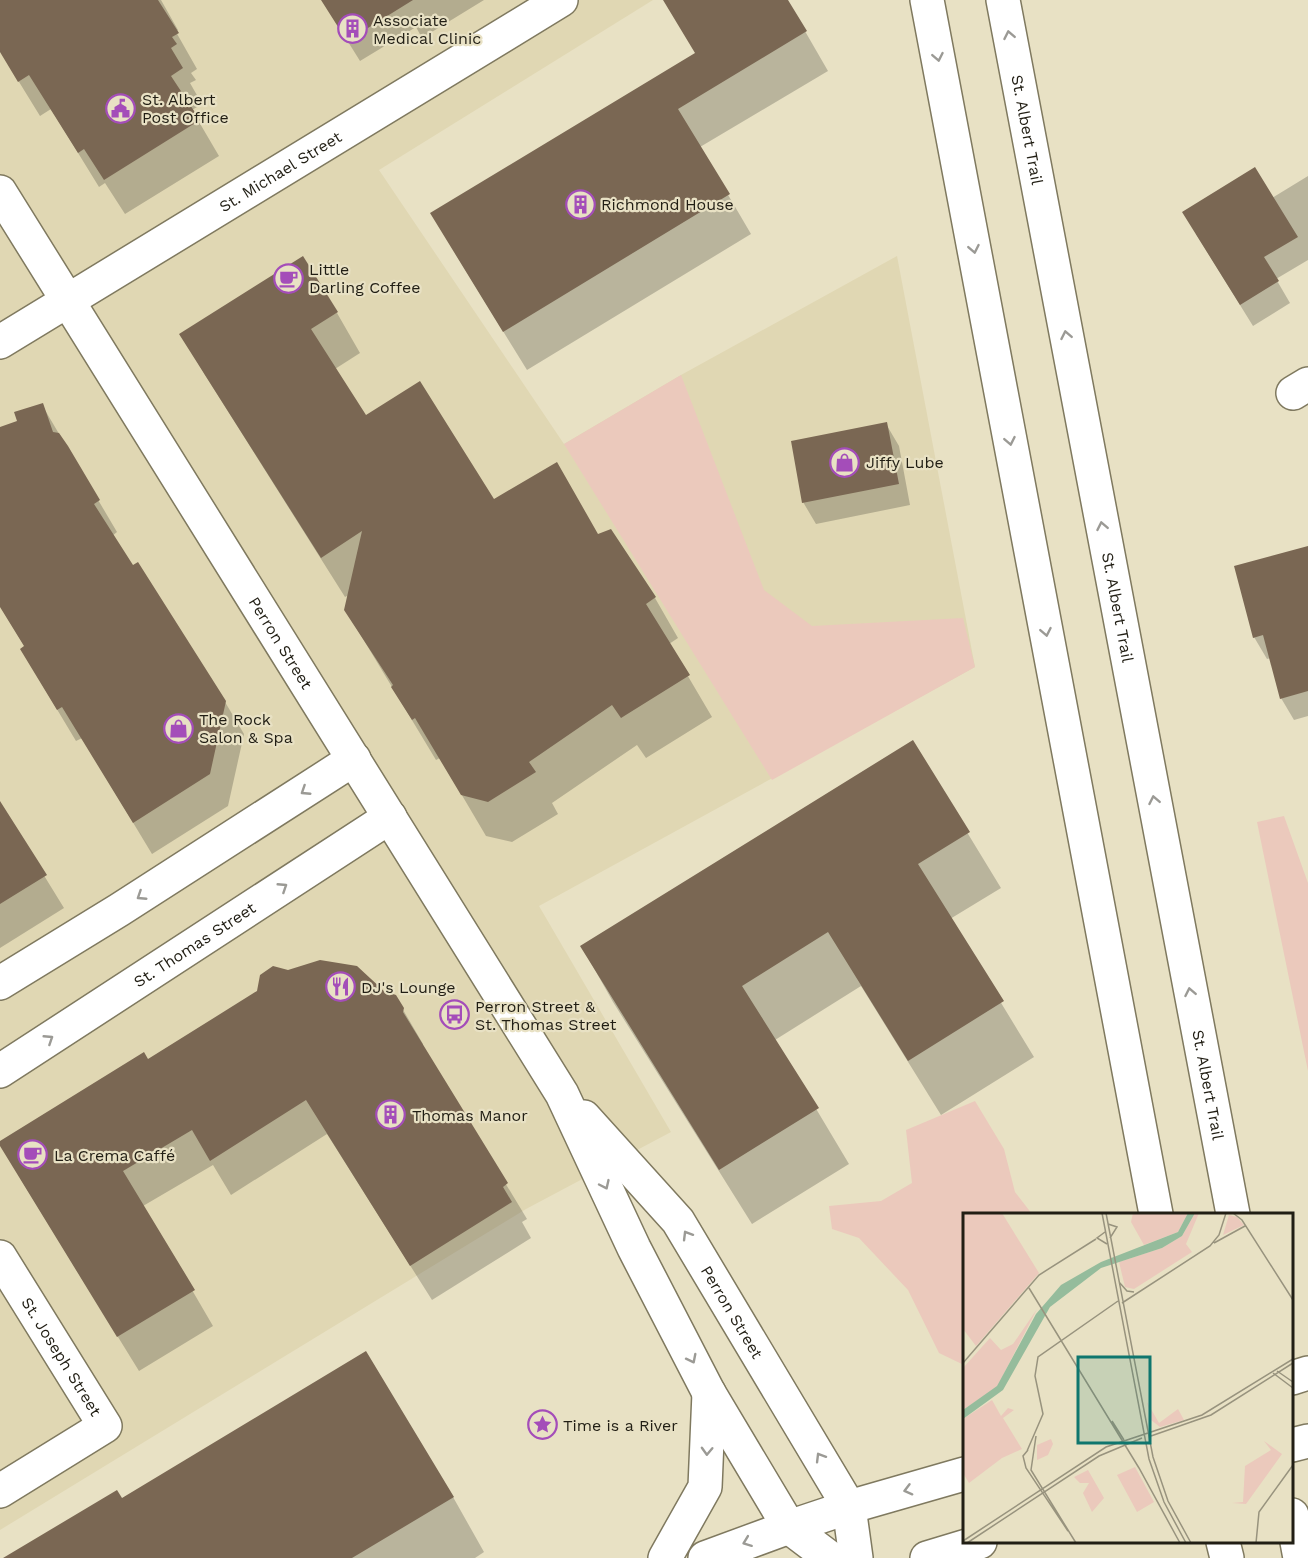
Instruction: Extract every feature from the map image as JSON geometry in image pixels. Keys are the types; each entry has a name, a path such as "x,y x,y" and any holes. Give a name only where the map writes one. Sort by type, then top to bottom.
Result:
{"street":[{"name":"St. Michael Street","path":"0,342 561,0"},
{"path":"927,0 1156,1213"},
{"name":"St. Albert Trail","path":"1003,0 1233,1213"},
{"name":"Perron Street","path":"0,192 562,1094 634,1248 709,1393 789,1527 830,1558"},
{"path":"0,983 119,910 354,759"},
{"name":"St. Thomas Street","path":"0,1071 390,817"},
{"name":"Perron Street","path":"562,1094 678,1221 849,1507 855,1558"},
{"name":"St. Joseph Street","path":"0,1257 105,1426 0,1491"},
{"path":"1293,1377 1308,1373"},
{"path":"665,1558 705,1487 709,1393"},
{"path":"1293,1445 1308,1441"},
{"path":"705,1558 849,1507 963,1474"},
{"path":"1293,1520 1300,1558"},
{"path":"927,1558 977,1543"},
{"path":"1223,1543 1227,1558"}],"shaded area":[{"path":"0,0 653,0 379,170 564,444 681,375 897,256 975,667 539,906 671,1132 526,1209 0,1530"},
{"path":"681,375 764,590 812,626 963,618 975,667 772,780 564,444"},
{"path":"1284,816 1308,883 1308,1071 1257,822"},
{"path":"975,1101 1004,1149 1015,1192 1031,1213 963,1213 963,1365 939,1353 908,1290 859,1238 832,1229 829,1206 881,1201 912,1183 906,1130"}],"building":[{"path":"0,0 158,0 179,33 172,37 177,44 171,48 183,68 171,76 200,120 104,180 84,149 78,153 29,75 18,82 0,52"},
{"name":"Associate Medical Clinic","path":"321,0 413,0 347,41"},
{"name":"Richmond House","path":"663,0 788,0 807,31 678,109 730,194 503,332 430,213 695,53"},
{"path":"1255,167 1298,237 1264,257 1279,281 1240,305 1182,212"},
{"path":"303,256 338,312 311,329 366,415 420,381 494,499 557,462 598,534 611,529 656,597 646,604 690,675 621,718 612,705 529,762 536,772 488,802 461,795 415,718 412,720 391,687 393,685 344,610 362,531 321,558 179,334"},
{"path":"43,403 53,432 59,433 68,446 100,500 94,504 133,565 138,562 226,701 210,774 133,823 62,707 57,710 20,649 24,646 0,607 0,427 17,421 14,412"},
{"name":"Jiffy Lube","path":"887,422 899,484 802,503 791,441"},
{"path":"1308,546 1308,691 1280,699 1263,635 1253,638 1234,566"},
{"path":"913,740 970,832 918,864 1004,1001 908,1061 828,932 742,986 819,1108 719,1170 580,946"},
{"path":"0,801 47,875 0,904"},
{"name":"Thomas Manor","path":"320,960 357,966 384,991 396,995 404,1008 403,1012 508,1183 503,1187 512,1202 410,1266 306,1100 210,1161 192,1130 123,1171 195,1290 117,1337 0,1146 0,1141 144,1052 148,1059 257,991 260,975 273,966 288,970"},
{"path":"366,1351 454,1497 352,1558 3,1558 117,1490 122,1498"}],"place":[{"name":"Associate Medical Clinic","path":"352,29"},
{"name":"St. Albert Post Office","path":"121,108"},
{"name":"Richmond House","path":"580,204"},
{"name":"Little Darling Coffee","path":"288,278"},
{"name":"Jiffy Lube","path":"845,462"},
{"name":"The Rock Salon & Spa","path":"178,728"},
{"name":"DJ's Lounge","path":"340,987"},
{"name":"Perron Street & St. Thomas Street","path":"454,1015"},
{"name":"Thomas Manor","path":"391,1115"},
{"name":"La Crema Caffé","path":"33,1155"},
{"name":"Time is a River","path":"542,1425"}]}
